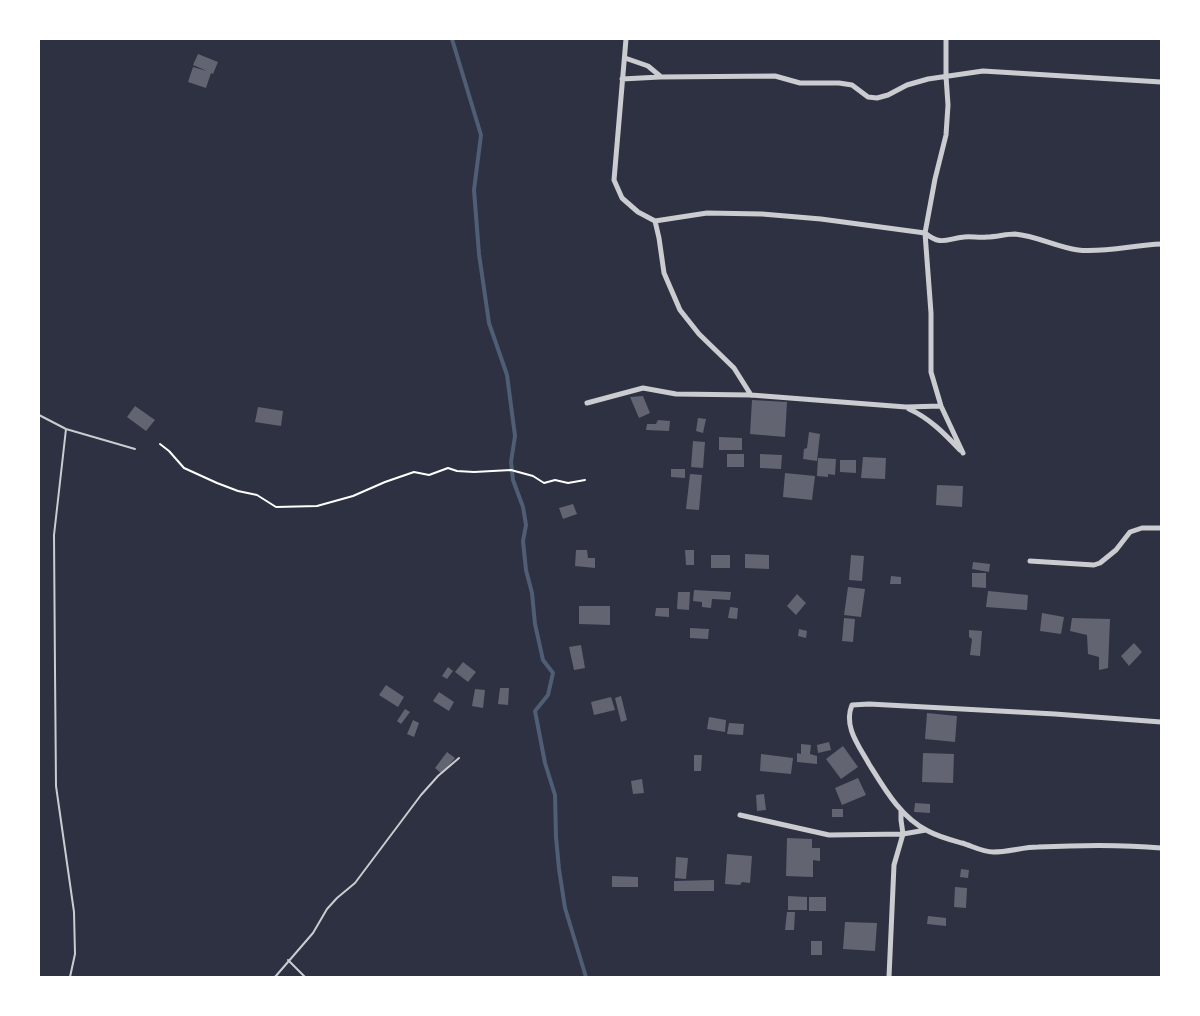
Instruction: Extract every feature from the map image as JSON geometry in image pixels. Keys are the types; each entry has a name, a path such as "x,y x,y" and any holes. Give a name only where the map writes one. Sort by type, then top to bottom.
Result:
{"street":[{"path":"626,39 614,180 622,198 638,212 655,221 707,213 762,214 821,219 925,233 943,242 965,236 984,238 1012,234 1032,236 1078,250 1161,244"},
{"path":"906,407 924,416 963,453 941,406 931,372 931,313 925,233 946,135 948,105 946,39"},
{"path":"625,58 648,66 660,77"},
{"path":"622,79 775,76 800,83 839,83 852,86 868,97 877,98 907,85 983,71 1161,82"},
{"path":"655,221 664,273 680,310 699,334 734,368 750,395"},
{"path":"587,403 643,388 676,394 750,395 906,407 941,406"},
{"path":"1030,561 1094,565 1116,550 1130,532 1142,528 1161,528"},
{"path":"1161,722 869,704 852,705 849,713 849,726 885,789 901,810 926,830 944,838 991,852 1013,851 1029,847 1097,844 1161,848"},
{"path":"889,977 894,865 903,834 901,810"},
{"path":"740,814 783,826 829,835 903,834 926,830"}],"lane":[{"path":"39,415 66,429 135,449"},
{"path":"66,429 54,535 56,786 74,912 75,954 70,977"},
{"path":"275,977 313,933 327,909 355,883 421,795 459,758"},
{"path":"288,960 305,977"}],"path":[{"path":"160,444 184,468 238,491 257,495 276,507 317,507 353,496 414,472 429,475 448,468 474,472 512,470 533,476 544,483 555,480 568,483 585,480"}],"building":[{"path":"198,54 218,62 206,88 188,82 193,67 207,71 193,65"},
{"path":"643,396 650,413 639,418 630,397"},
{"path":"752,400 787,402 785,437 750,434"},
{"path":"135,406 155,420 146,431 127,417"},
{"path":"258,407 283,411 281,426 255,422"},
{"path":"698,418 706,419 703,433 696,431"},
{"path":"658,420 670,421 669,431 646,430 647,424 656,424"},
{"path":"809,432 820,434 817,461 803,459"},
{"path":"719,437 742,438 742,450 719,450"},
{"path":"693,441 705,442 703,468 691,467"},
{"path":"727,454 744,454 744,467 727,467"},
{"path":"760,454 782,455 781,469 760,468"},
{"path":"863,457 886,458 885,479 861,478"},
{"path":"818,458 836,459 835,475 817,476"},
{"path":"840,460 856,460 856,473 840,472"},
{"path":"671,469 685,469 685,478 671,477"},
{"path":"785,473 815,476 812,500 783,497"},
{"path":"690,474 702,475 699,510 686,509"},
{"path":"937,485 963,486 962,507 936,505"},
{"path":"573,504 577,514 563,519 559,508"},
{"path":"576,550 587,550 588,558 595,558 595,568 575,566"},
{"path":"685,550 694,550 694,565 686,565"},
{"path":"745,554 769,555 769,569 745,568"},
{"path":"711,555 730,555 730,568 711,568"},
{"path":"851,555 864,556 862,581 849,580"},
{"path":"973,562 990,564 989,572 972,569"},
{"path":"972,573 986,573 986,588 972,587"},
{"path":"891,576 901,577 901,584 890,584"},
{"path":"848,587 865,589 861,617 844,615"},
{"path":"694,590 731,592 730,600 712,599 711,608 702,607 702,602 693,601"},
{"path":"988,591 1028,595 1027,610 986,607"},
{"path":"678,592 690,592 689,610 677,609"},
{"path":"797,594 806,603 796,615 787,606"},
{"path":"579,606 610,606 610,625 579,624"},
{"path":"730,607 738,608 737,619 728,618"},
{"path":"656,608 669,608 669,617 655,616"},
{"path":"1042,613 1064,617 1061,634 1040,631"},
{"path":"844,618 855,619 853,642 842,641"},
{"path":"1072,618 1110,619 1108,668 1099,670 1099,657 1088,654 1087,635 1070,631"},
{"path":"690,628 709,629 708,639 690,638"},
{"path":"799,629 807,631 806,638 798,636"},
{"path":"969,630 982,631 980,656 970,655 972,639 969,637"},
{"path":"1134,643 1142,652 1129,666 1121,656"},
{"path":"581,645 585,668 574,670 569,647"},
{"path":"463,662 476,672 468,682 455,672"},
{"path":"448,667 453,671 447,679 442,676"},
{"path":"386,685 404,697 398,707 379,695"},
{"path":"500,688 509,688 508,705 498,704"},
{"path":"475,689 485,690 483,708 472,706"},
{"path":"439,692 454,702 449,711 433,701"},
{"path":"621,696 627,720 621,722 615,698"},
{"path":"611,697 615,710 594,715 591,702"},
{"path":"405,709 410,712 401,724 397,721"},
{"path":"927,713 957,716 955,742 925,739"},
{"path":"709,717 726,720 725,732 707,729"},
{"path":"413,720 419,723 414,737 407,734"},
{"path":"729,723 744,724 743,735 727,734"},
{"path":"829,742 831,750 818,753 817,745"},
{"path":"801,744 811,745 810,754 817,756 817,764 797,762 797,753 801,754"},
{"path":"843,746 858,767 841,779 826,759"},
{"path":"447,752 455,758 442,774 435,768"},
{"path":"923,753 954,754 953,783 922,782"},
{"path":"761,754 793,758 791,774 760,771"},
{"path":"694,755 702,755 701,771 694,771"},
{"path":"858,778 866,795 842,805 835,788"},
{"path":"642,779 644,793 633,794 631,781"},
{"path":"764,794 766,810 757,811 756,795"},
{"path":"915,803 930,804 930,813 914,812"},
{"path":"832,809 843,809 843,817 832,817"},
{"path":"787,838 812,839 812,848 820,848 820,861 813,860 813,877 786,876"},
{"path":"727,854 752,856 750,883 725,884"},
{"path":"676,857 688,858 686,879 675,878"},
{"path":"961,869 969,870 968,878 960,877"},
{"path":"612,876 638,877 638,887 612,887"},
{"path":"714,880 714,891 674,891 674,881"},
{"path":"955,887 967,888 966,908 954,907"},
{"path":"788,896 807,897 807,910 788,910"},
{"path":"809,897 826,897 826,911 809,911"},
{"path":"787,912 795,912 794,930 785,930"},
{"path":"928,916 946,918 946,926 927,924"},
{"path":"845,922 877,923 875,951 843,949"},
{"path":"811,941 822,941 822,955 811,955"}],"waterway":[{"path":"452,39 481,135 474,190 479,254 489,323 507,375 515,436 511,462 513,480 523,507 526,525 523,541 535,624 543,660 553,673 548,695 535,711 545,763 555,795 556,837 565,908 586,977"}]}
